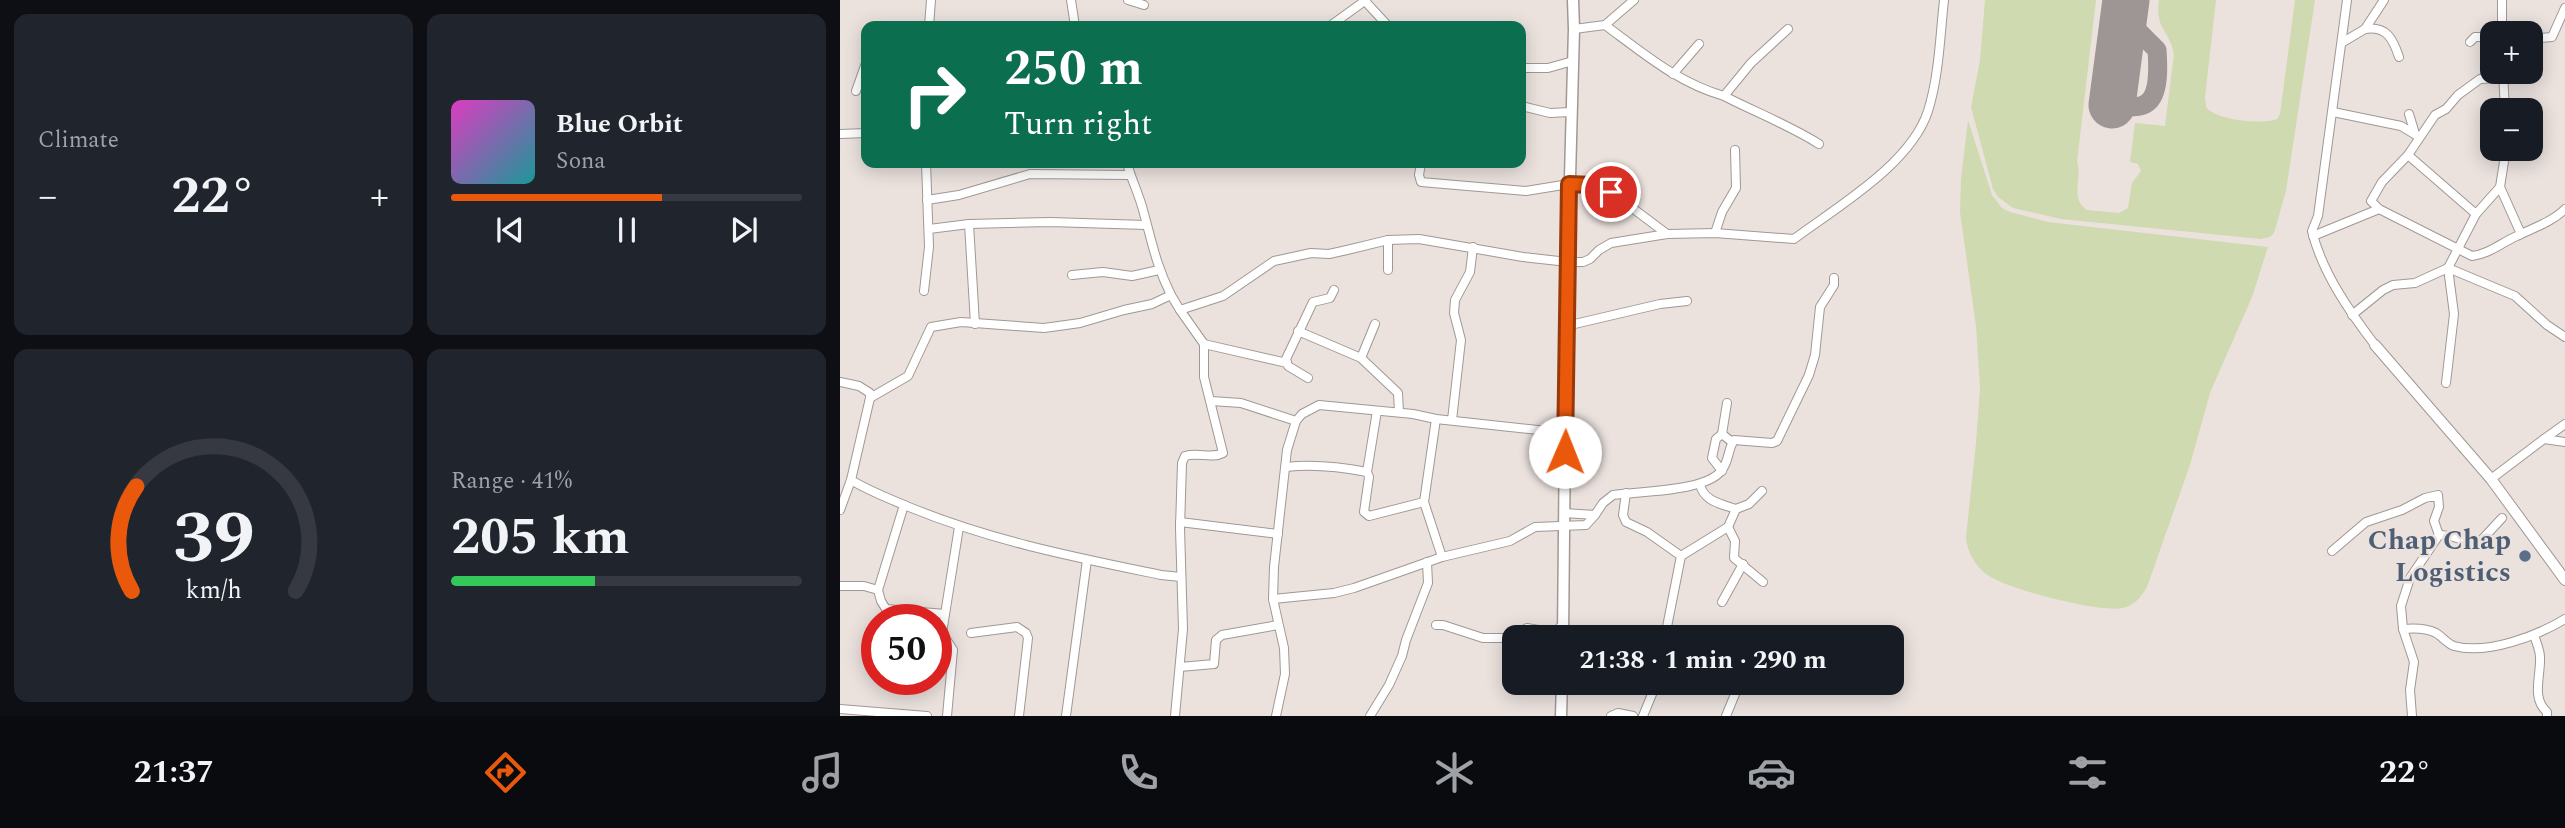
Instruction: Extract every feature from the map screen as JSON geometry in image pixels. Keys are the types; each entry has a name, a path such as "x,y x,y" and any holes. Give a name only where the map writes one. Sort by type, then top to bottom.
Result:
{"main road":[{"path":"1563,624 1566,326 1574,29 1571,1"},
{"path":"1561,716 1562,695"}],"street":[{"path":"929,21 931,0"},
{"path":"1071,0 1074,21"},
{"path":"1128,0 1144,5"},
{"path":"1337,21 1366,0 1384,21"},
{"path":"1574,29 1605,25 1634,0"},
{"path":"1180,310 1223,296 1274,261 1311,253 1329,254 1368,247 1388,240 1419,239 1523,257 1583,262 1611,243 1667,234 1715,233 1794,239 1894,164 1918,132 1928,111 1937,77 1944,0"},
{"path":"2347,0 2333,112 2313,236 2321,257 2352,315 2491,480 2565,580"},
{"path":"2365,29 2384,0"},
{"path":"2502,0 2502,21"},
{"path":"2543,37 2554,35 2565,8"},
{"path":"1605,25 1694,87 1724,96 1777,123 1795,128 1819,144"},
{"path":"1724,96 1751,63 1788,29"},
{"path":"2343,42 2365,29 2385,30 2399,57"},
{"path":"2470,42 2480,36"},
{"path":"1673,74 1699,44"},
{"path":"1526,68 1548,68 1573,61"},
{"path":"856,91 861,77"},
{"path":"2480,79 2458,95 2446,109 2435,115 2416,137 2408,155 2382,182 2371,201 2379,209 2468,256 2478,255 2557,218 2565,209"},
{"path":"1526,107 1550,113 1571,113"},
{"path":"2333,112 2401,126 2416,137"},
{"path":"2409,114 2416,137"},
{"path":"840,134 861,133"},
{"path":"1715,233 1736,188 1735,150"},
{"path":"2408,155 2476,214"},
{"path":"2503,161 2500,187 2521,234"},
{"path":"923,291 929,247 926,168"},
{"path":"1128,168 1143,207 1159,270 1180,310 1204,344 1204,377 1223,453 1219,456 1192,454 1185,456 1182,463 1182,629 1175,716"},
{"path":"1420,168 1421,182 1527,191 1569,184 1593,185 1611,192 1667,234"},
{"path":"927,201 959,195 1030,174 1129,175"},
{"path":"2446,383 2454,314 2448,268 2476,214 2500,187"},
{"path":"2313,236 2379,209"},
{"path":"929,229 1050,222 1146,225"},
{"path":"969,225 975,324"},
{"path":"1388,240 1388,271"},
{"path":"1452,420 1461,340 1454,313 1455,300 1469,272 1473,247"},
{"path":"2352,315 2393,285 2415,283 2448,268 2515,296 2547,325 2565,337"},
{"path":"1072,275 1103,272 1132,276 1159,270"},
{"path":"1732,442 1743,439 1772,443 1781,435 1810,375 1820,307 1834,285 1834,278"},
{"path":"1287,363 1298,331 1313,302 1330,298 1335,290"},
{"path":"870,398 908,376 930,327 961,322 1044,328 1080,323 1152,304 1171,295"},
{"path":"1566,326 1660,304 1687,301"},
{"path":"1361,358 1375,324"},
{"path":"1298,331 1361,358 1398,393 1399,412"},
{"path":"1204,344 1287,363 1308,378"},
{"path":"840,382 859,386 870,393 851,480 840,510"},
{"path":"1211,401 1241,403 1296,421"},
{"path":"1722,471 1712,458 1716,439 1722,435 1727,403"},
{"path":"1276,716 1285,674 1284,648 1273,599 1287,450 1296,421 1308,410 1319,405 1566,433"},
{"path":"1377,411 1367,472 1369,477 1364,512 1369,516 1424,502"},
{"path":"1436,419 1424,502 1443,557"},
{"path":"2491,480 2565,424"},
{"path":"1722,435 1732,442"},
{"path":"2544,439 2565,443"},
{"path":"1273,599 1344,591 1443,557 1510,541 1535,527 1586,526 1603,503 1613,495 1700,484 1716,477 1722,471 1732,442"},
{"path":"1286,467 1313,466 1367,472"},
{"path":"851,480 959,527 1087,560 1181,577"},
{"path":"1700,484 1706,497 1735,509 1749,504 1762,491"},
{"path":"1626,493 1623,515 1626,522 1647,532 1681,556"},
{"path":"2332,551 2366,522 2438,495 2439,507 2434,521 2439,536"},
{"path":"2439,536 2451,536 2477,545 2502,519 2508,504"},
{"path":"882,604 878,590 904,505"},
{"path":"1667,625 1681,556 1728,527 1735,509"},
{"path":"1564,513 1595,515"},
{"path":"2502,519 2519,519"},
{"path":"1181,522 1278,534"},
{"path":"947,604 959,527"},
{"path":"1728,527 1735,541 1734,558 1763,582"},
{"path":"2412,716 2410,690 2414,662 2403,629 2401,607 2410,579 2439,536"},
{"path":"1066,716 1087,560"},
{"path":"1370,716 1389,685 1402,656 1428,583 1427,562"},
{"path":"1722,602 1742,564"},
{"path":"840,586 864,586 878,590"},
{"path":"2403,629 2415,628 2435,633 2449,644 2465,648 2533,635 2565,619"},
{"path":"1180,667 1214,664 1216,640 1222,635 1278,625"},
{"path":"1436,625 1483,638 1502,638"},
{"path":"971,633 1017,627 1026,632 1028,638 1019,716"},
{"path":"2533,635 2540,655 2538,698 2547,716"},
{"path":"947,716 949,695"},
{"path":"1643,716 1652,695"},
{"path":"1726,716 1735,695"},
{"path":"840,709 850,713 928,716"},
{"path":"1611,716 1618,713 1633,716"}],"green space":[{"path":"1985,0 2096,0 2077,162 2078,194 2087,210 2119,213 2128,208 2132,183 2141,171 2138,164 2130,162 2135,123 2165,126 2174,54 2159,18 2159,0 2216,0 2206,107 2228,118 2270,121 2277,119 2280,114 2295,0 2315,0 2286,191 2274,233 2261,239 2061,219 2013,208 1998,197 1993,189 1971,107 1980,60"},
{"path":"1968,120 1992,195 2002,208 2010,212 2048,222 2268,247 2252,297 2210,393 2190,465 2147,587 2137,600 2127,607 2095,607 2012,586 1986,574 1975,562 1968,548 1966,537 1980,388 1976,326 1960,212"}],"taxiway":[{"path":"2119,56 2104,76 2103,84 2108,96 2127,106 2147,103 2156,86 2157,50 2124,17"}],"runway":[{"path":"2112,105 2126,0"}],"place":[{"name":"Chap Chap Logistics","path":"2525,556"}],"route":[{"path":"1565,452 1569,184 1593,185 1611,192"}]}
